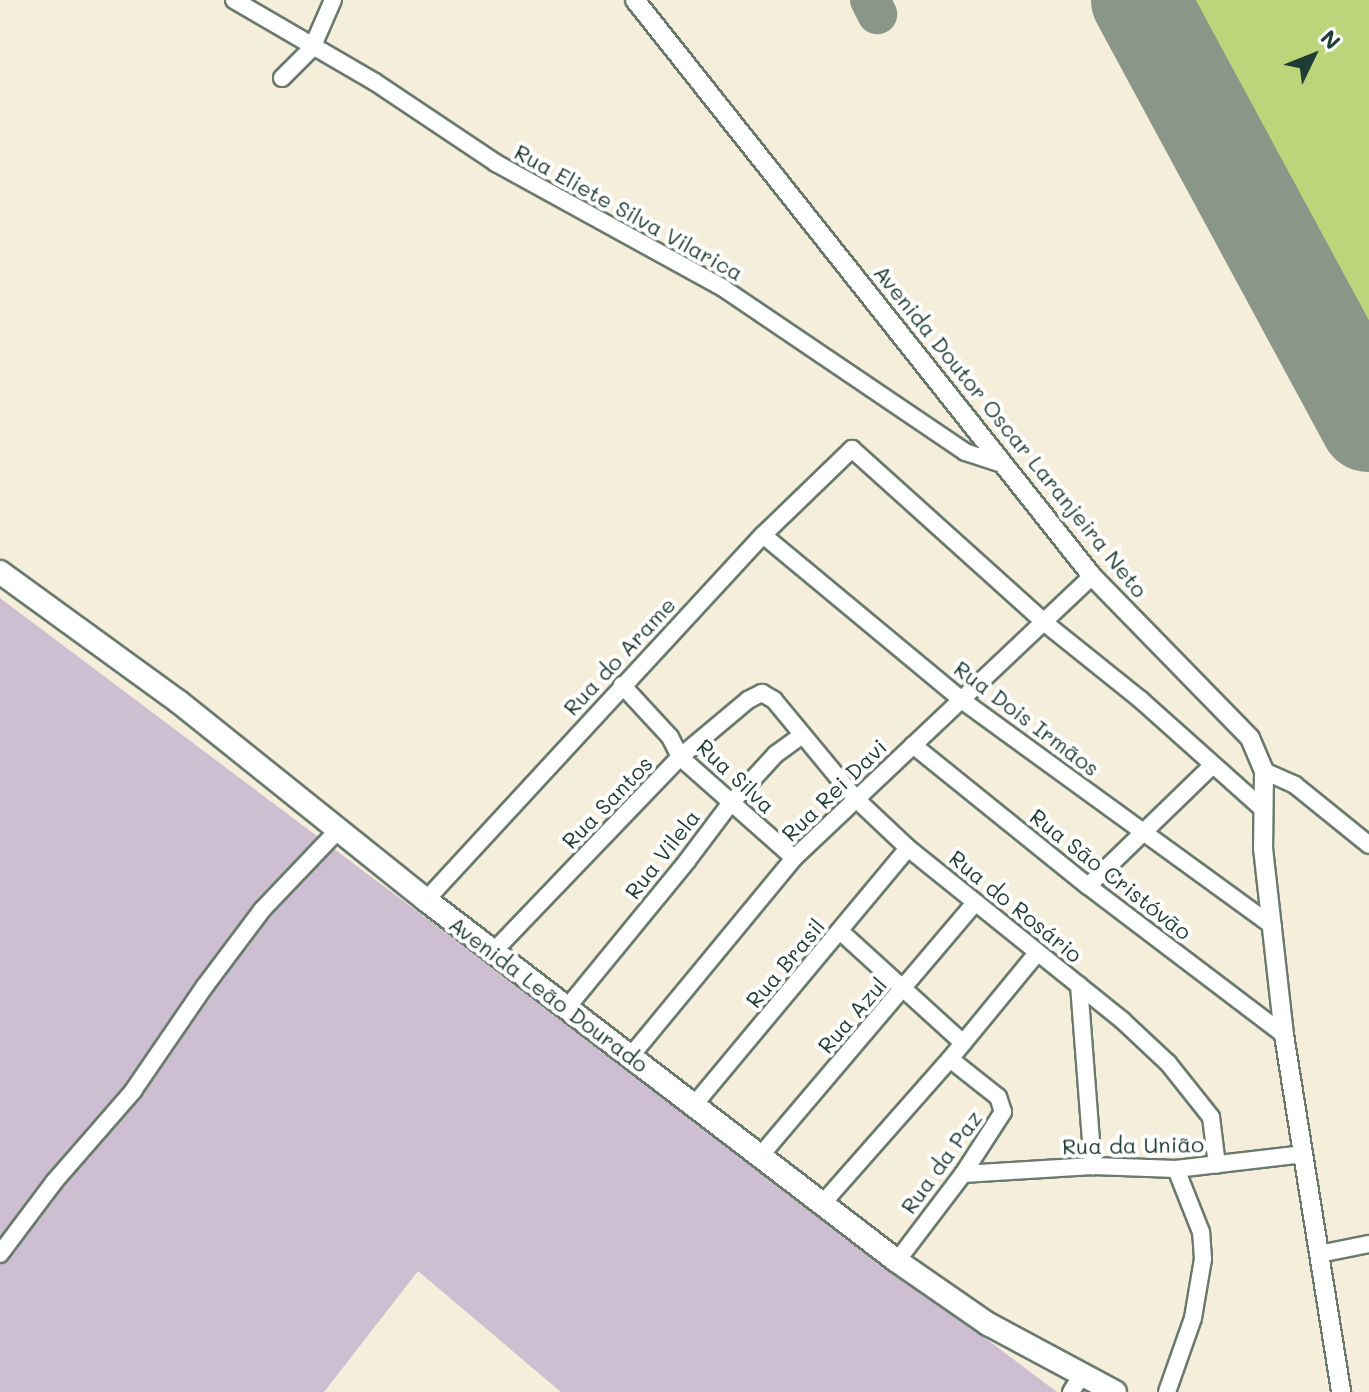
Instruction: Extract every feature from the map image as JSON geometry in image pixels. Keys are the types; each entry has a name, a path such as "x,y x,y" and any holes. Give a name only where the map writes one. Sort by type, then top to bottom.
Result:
{"main road":[{"name":"Avenida Leão Dourado","path":"0,572 179,702 566,1009 897,1261 988,1324 1092,1387"}],"street":[{"path":"240,3 263,0"},
{"path":"282,78 312,48 333,0"},
{"name":"Avenida Doutor Oscar Laranjeira Neto","path":"635,0 1092,576 1230,713 1250,738 1264,771 1262,808 1284,1035 1341,1392"},
{"name":"Rua Eliete Silva Vilarica","path":"240,3 312,48 375,82 496,163 723,288 965,452 1001,464"},
{"name":"Rua do Arame","path":"426,900 763,535 852,449 1045,623"},
{"name":"Rua Dois Irmãos","path":"763,535 963,701 1273,926"},
{"name":"Rua Rei Davi","path":"630,1057 794,858 1092,576"},
{"path":"1045,623 1141,700 1262,808"},
{"name":"Rua Silva","path":"622,685 670,737 680,757 794,858"},
{"name":"Rua Santos","path":"493,952 680,757 748,700 762,693"},
{"name":"Rua do Rosário","path":"762,693 774,700 855,798 908,848 1079,985 1168,1063 1211,1117 1217,1165"},
{"name":"Rua Vilela","path":"566,1009 730,804 776,754 802,735"},
{"name":"Rua São Cristóvão","path":"913,745 1088,886 1284,1035"},
{"path":"1088,886 1141,831 1212,766"},
{"path":"1264,771 1295,785 1369,845"},
{"path":"0,1254 54,1182 133,1091 262,910 340,828"},
{"name":"Rua Brasil","path":"694,1105 908,848"},
{"name":"Rua Azul","path":"761,1155 975,903"},
{"path":"841,932 963,1043"},
{"path":"823,1203 950,1059 1037,953"},
{"path":"1079,985 1093,1166"},
{"name":"Rua da Paz","path":"897,1261 963,1174 1000,1118 1003,1106 998,1097 950,1059"},
{"name":"Rua da União","path":"963,1174 1093,1166 1176,1169 1304,1154"},
{"path":"1167,1392 1193,1318 1203,1259 1201,1232 1176,1169"},
{"path":"1319,1254 1368,1247"}],"shaded area":[{"path":"0,598 1057,1392 561,1392 418,1271 324,1392 0,1392"}],"green space":[{"path":"1182,0 1369,0 1369,346"}],"taxiway":[{"path":"870,0 877,14"}],"runway":[{"path":"1140,0 1369,423"}]}
